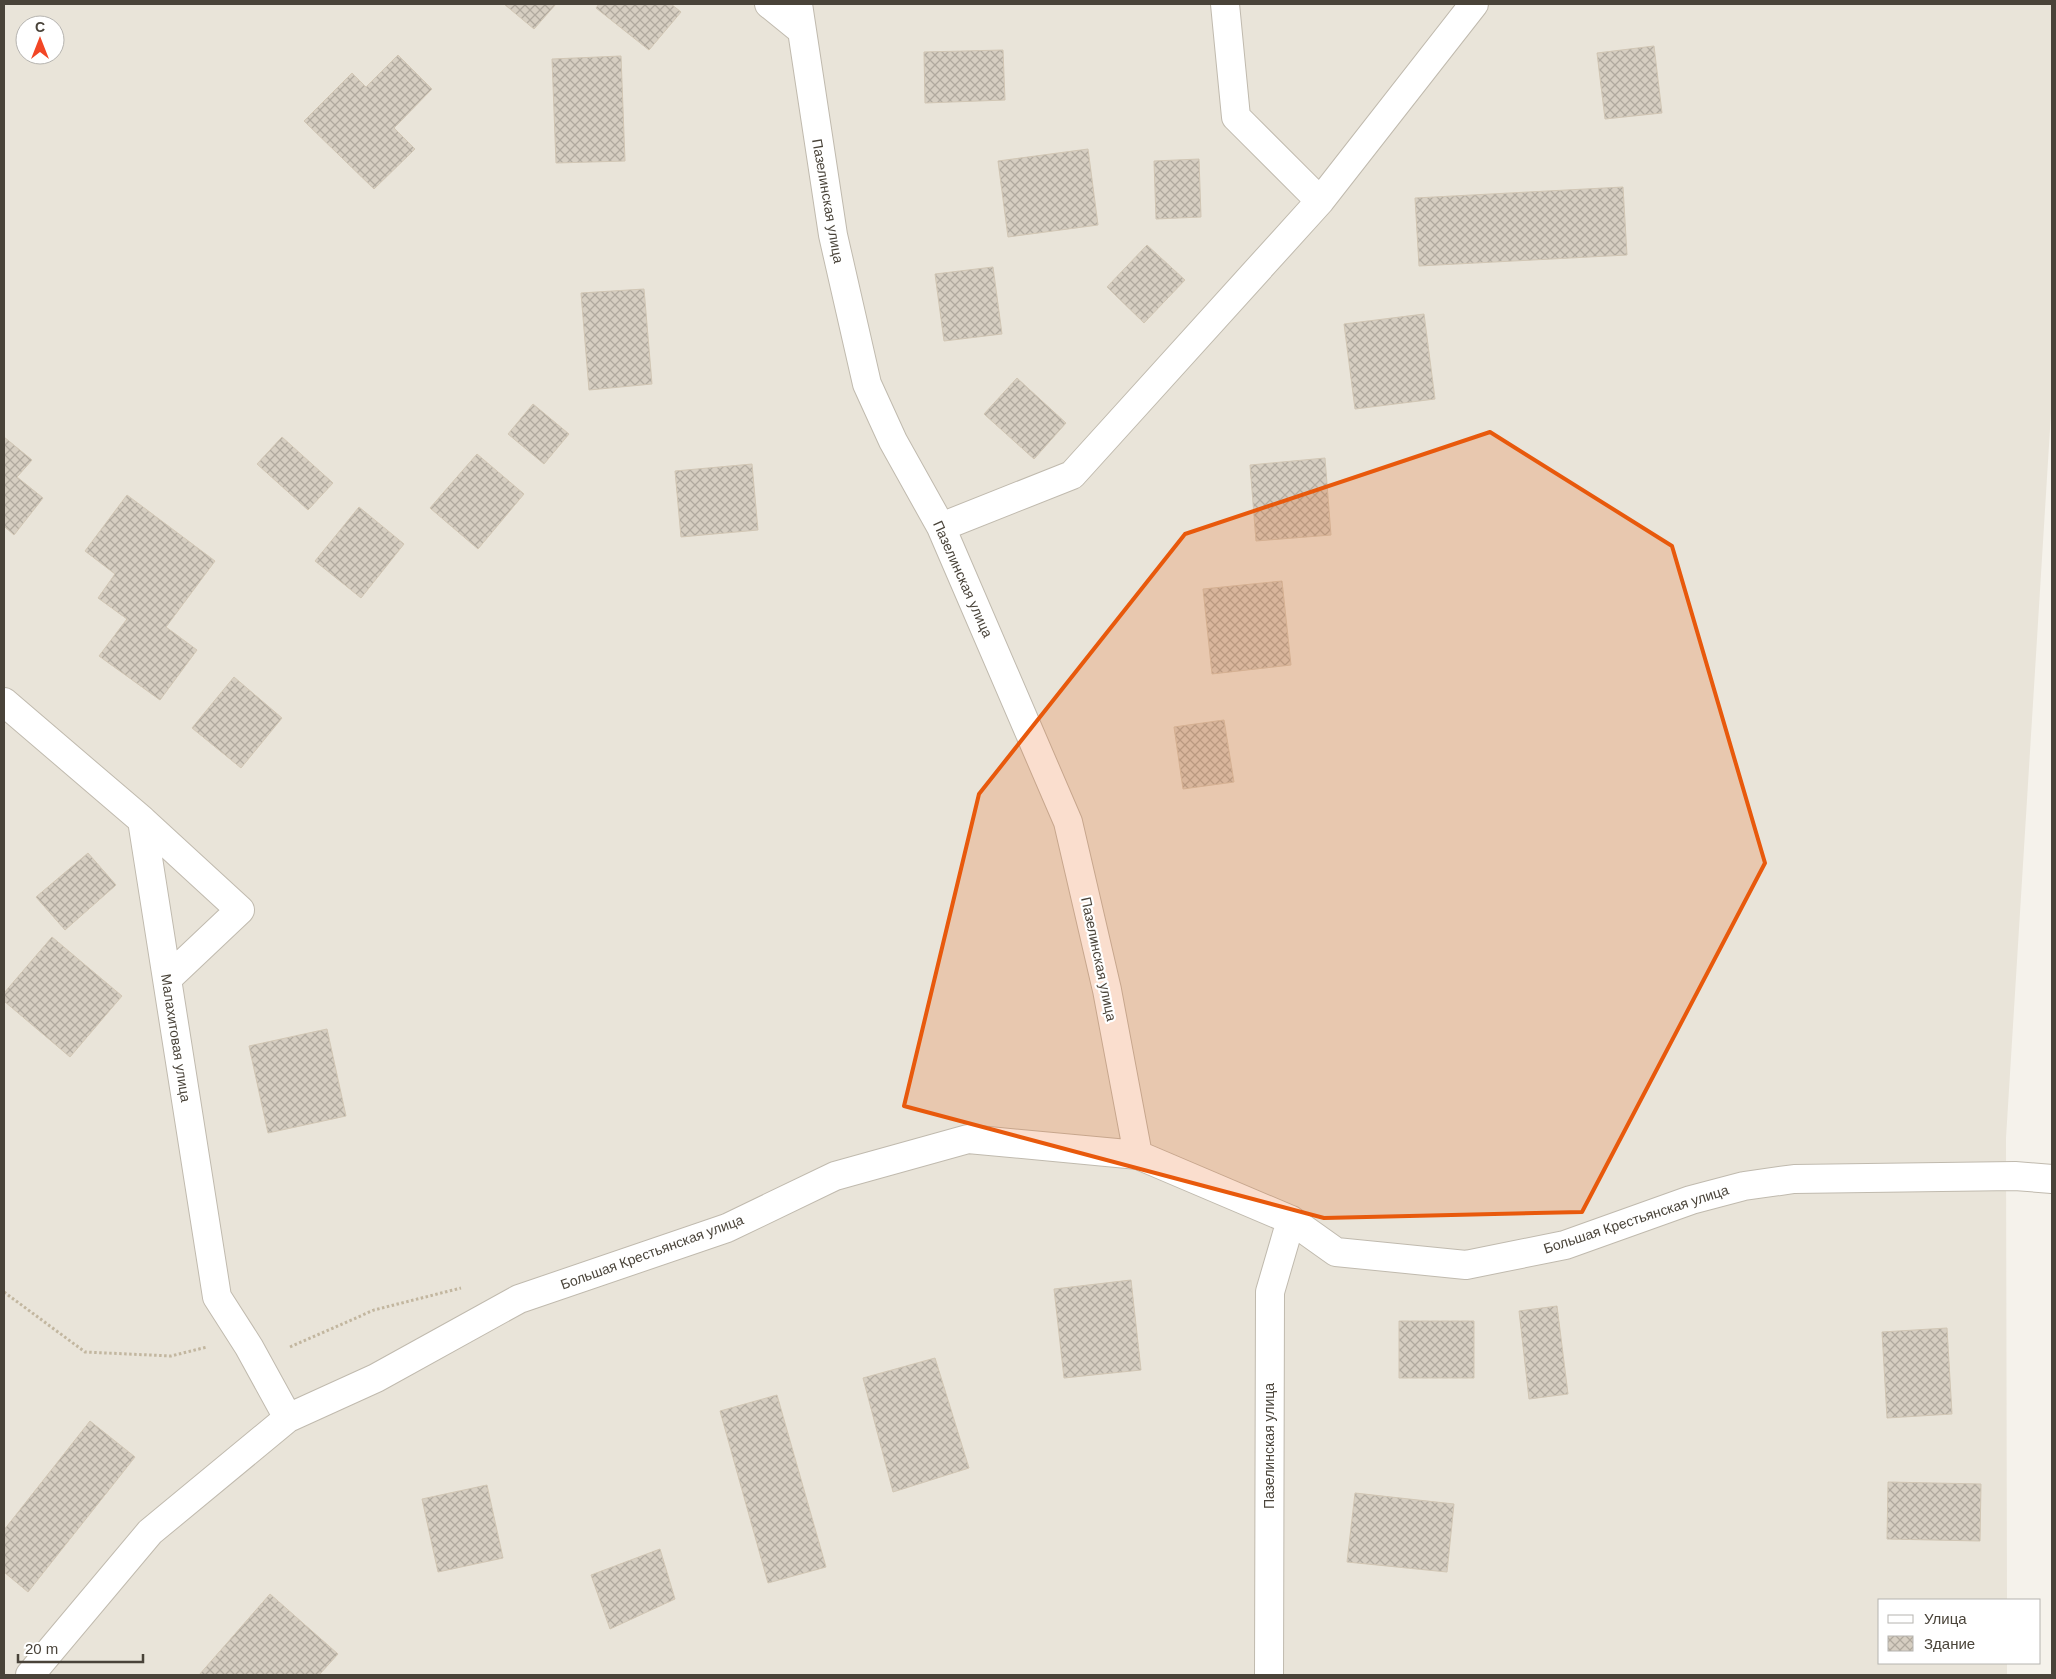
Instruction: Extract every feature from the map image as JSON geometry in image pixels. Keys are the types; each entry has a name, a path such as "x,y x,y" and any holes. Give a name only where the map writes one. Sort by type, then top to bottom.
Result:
{"street":[{"path":"769,4 799,16"},
{"path":"1225,4 1236,117 1320,201"},
{"path":"942,527 1072,475 1320,201 1474,4"},
{"name":"Пазелинская улица","path":"799,16 833,235 867,384 893,441 942,527 1068,822 1107,990 1138,1155"},
{"path":"4,702 142,820 240,910 167,979"},
{"name":"Малахитовая улица","path":"142,820 217,1297 244,1339 288,1418"},
{"name":"Большая Крестьянская улица","path":"30,1675 150,1532 288,1418 376,1378 519,1300 727,1228 835,1176 968,1139 1138,1155 1291,1220 1336,1252 1466,1265 1565,1245 1691,1200 1744,1186 1794,1179 2015,1176 2052,1179"},
{"name":"Пазелинская улица","path":"1269,1675 1270,1292 1291,1220"}],"path":[{"path":"4,1292 85,1352 171,1356 244,1339 281,1350 374,1310 471,1286 519,1300"}],"highlighted area":[{"path":"1490,432 1672,546 1765,863 1582,1212 1324,1218 904,1106 979,794 1185,534"}],"shaded area":[{"path":"4,4 2052,4 2052,397 2006,1138 2007,1599 1878,1599 1878,1664 2007,1664 2007,1675 4,1675"}],"building":[{"path":"504,4 556,4 534,29"},
{"path":"599,4 671,4 681,12 649,50 596,8"},
{"path":"1654,46 1662,113 1605,119 1597,53"},
{"path":"1003,50 1005,100 925,103 924,52"},
{"path":"398,55 432,89 394,128 415,149 374,189 304,121 352,73 366,87"},
{"path":"621,56 625,161 556,163 552,59"},
{"path":"1088,149 1098,225 1008,237 998,161"},
{"path":"1199,159 1201,217 1156,219 1154,161"},
{"path":"1623,187 1627,255 1419,266 1415,198"},
{"path":"1147,245 1185,280 1144,323 1107,287"},
{"path":"993,267 1002,334 944,341 935,274"},
{"path":"644,289 652,384 589,390 581,293"},
{"path":"1424,314 1435,399 1355,409 1344,324"},
{"path":"1017,378 1066,423 1034,459 984,414"},
{"path":"533,404 569,434 544,464 508,434"},
{"path":"4,437 32,460 17,477 43,498 14,535 4,526"},
{"path":"282,437 333,483 308,510 257,464"},
{"path":"477,454 524,494 478,549 430,508"},
{"path":"1325,458 1331,535 1256,541 1250,465"},
{"path":"752,464 758,530 681,537 675,471"},
{"path":"127,495 215,561 166,627 197,650 160,700 99,656 127,619 98,598 115,574 85,551"},
{"path":"359,507 404,544 361,598 315,561"},
{"path":"1282,581 1291,665 1212,674 1203,589"},
{"path":"234,677 282,718 241,768 192,728"},
{"path":"1224,720 1234,782 1183,789 1174,727"},
{"path":"88,853 116,885 65,930 36,897"},
{"path":"52,937 122,996 70,1057 4,1001 4,993"},
{"path":"327,1029 346,1116 268,1133 249,1046"},
{"path":"1131,1280 1141,1370 1064,1378 1054,1289"},
{"path":"1557,1306 1568,1394 1529,1399 1519,1311"},
{"path":"1399,1321 1474,1321 1474,1378 1399,1378"},
{"path":"1947,1328 1952,1414 1887,1418 1882,1332"},
{"path":"935,1358 969,1468 893,1492 863,1378"},
{"path":"777,1395 826,1567 768,1583 720,1411"},
{"path":"90,1421 135,1457 28,1592 4,1572 4,1530"},
{"path":"1888,1482 1981,1484 1980,1541 1887,1539"},
{"path":"487,1485 503,1558 438,1572 422,1499"},
{"path":"1355,1493 1454,1504 1447,1572 1347,1562"},
{"path":"660,1549 675,1599 610,1629 591,1575"},
{"path":"270,1594 338,1654 319,1675 199,1675"}]}
